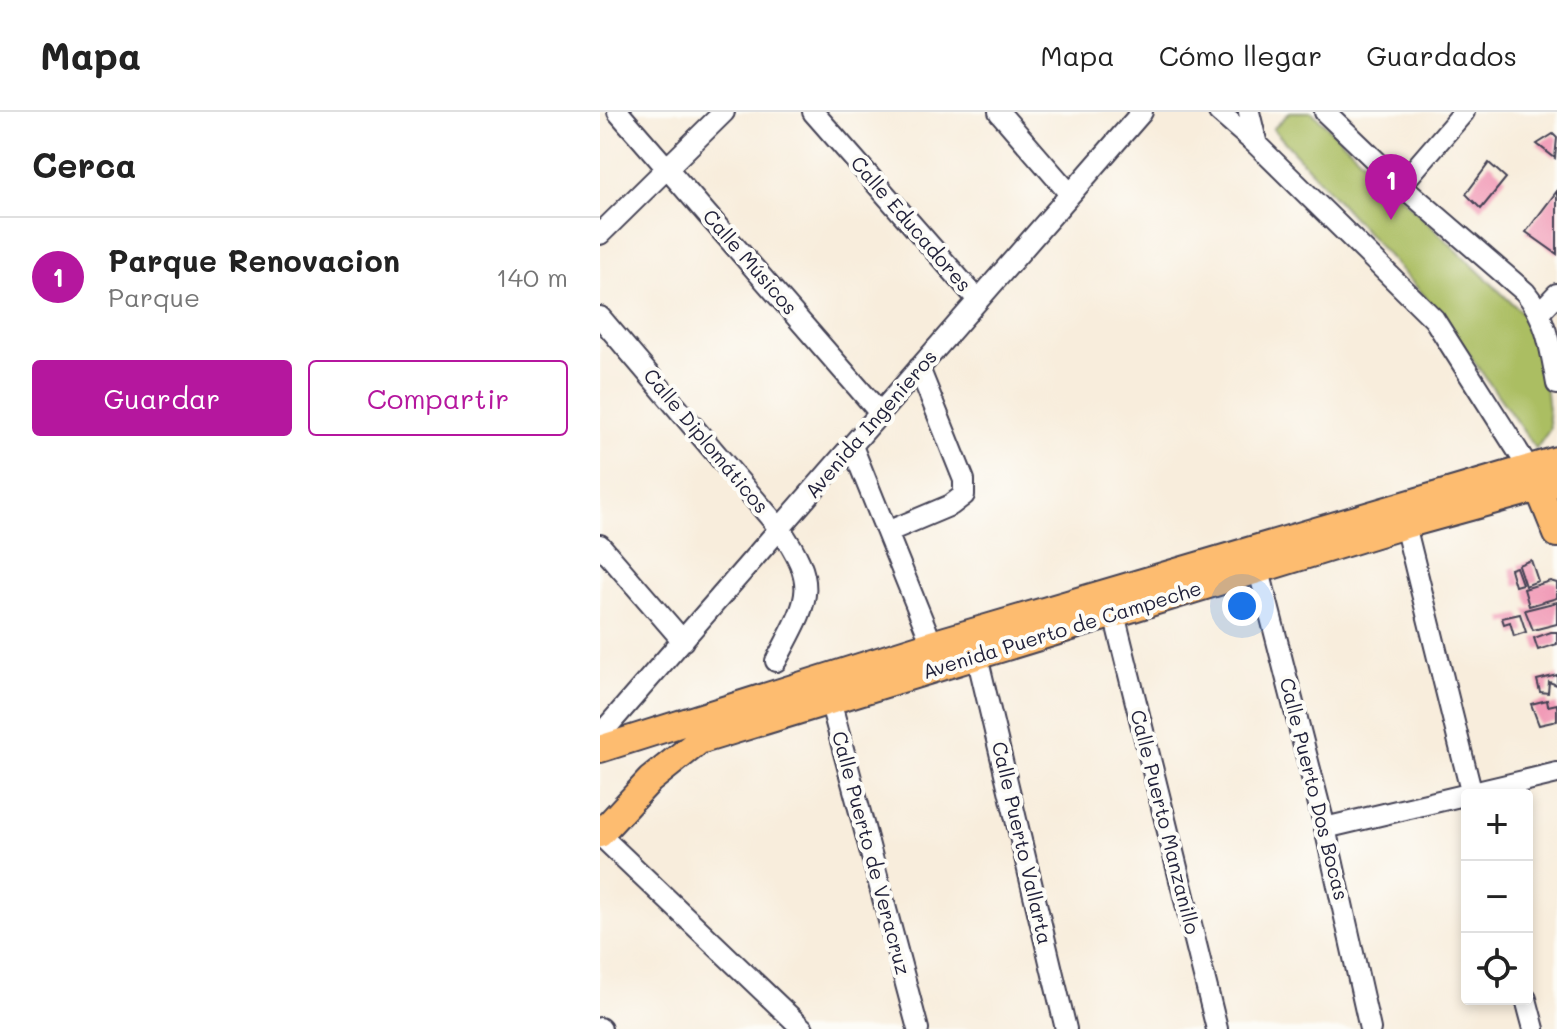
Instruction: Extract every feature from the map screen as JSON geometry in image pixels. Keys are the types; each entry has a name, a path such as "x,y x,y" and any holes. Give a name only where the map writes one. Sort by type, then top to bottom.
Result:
{"main road":[{"name":"Avenida Puerto de Campeche","path":"600,749 828,689 977,656 1114,614 1256,560 1405,525 1542,479 1557,460"},
{"name":"Avenida Puerto de Campeche","path":"600,834 650,780 699,741 932,644 1256,560 1542,479"},
{"path":"1542,479 1557,534"}],"street":[{"name":"Calle Músicos","path":"618,112 880,413"},
{"path":"600,234 724,112"},
{"name":"Calle Educadores","path":"813,112 978,300"},
{"path":"999,112 1070,194"},
{"name":"Avenida Ingenieros","path":"600,735 1142,112"},
{"path":"1219,112 1257,145 1434,319 1542,479"},
{"path":"1249,112 1257,145"},
{"path":"1325,112 1401,185 1525,292 1548,317"},
{"path":"1401,185 1464,112"},
{"path":"1557,294 1548,317 1557,384"},
{"name":"Calle Diplomáticos","path":"600,317 780,529 802,560 807,582 803,610 776,661"},
{"path":"887,532 951,505 964,495 964,480 919,368"},
{"path":"852,446 932,644"},
{"path":"1405,525 1470,789"},
{"path":"600,545 683,641"},
{"name":"Calle Puerto Dos Bocas","path":"1256,560 1325,828 1370,1029"},
{"name":"Calle Puerto Manzanillo","path":"1114,614 1217,1029"},
{"name":"Calle Puerto Vallarta","path":"977,656 1066,1029"},
{"name":"Calle Puerto de Veracruz","path":"828,689 918,1029"},
{"path":"1491,789 1557,773"},
{"path":"1325,828 1461,796"},
{"path":"600,834 803,1029"},
{"path":"1528,1005 1534,1029"}],"green space":[{"path":"1290,112 1312,112 1539,329 1550,429 1536,449 1439,312 1273,129"}],"building":[{"path":"1553,134 1557,138 1555,158 1537,144"},
{"path":"1489,163 1506,178 1481,209 1466,194"},
{"path":"1557,191 1557,254 1526,232"},
{"path":"1531,560 1538,581 1525,586 1518,565"},
{"path":"1516,567 1522,584 1515,586 1510,569"},
{"path":"1550,581 1557,583 1557,598 1529,606 1524,589"},
{"path":"1557,602 1557,624 1533,630 1525,610"},
{"path":"1520,614 1526,632 1514,636 1510,622 1504,624 1502,618"},
{"path":"1557,632 1557,644 1538,650 1534,638"},
{"path":"1557,675 1557,685 1549,682 1548,693 1540,692 1537,680"},
{"path":"1547,700 1548,706 1557,704 1557,721 1539,725 1531,704"}],"place":[{"name":"Parque Renovacion","path":"1391,220"}]}
